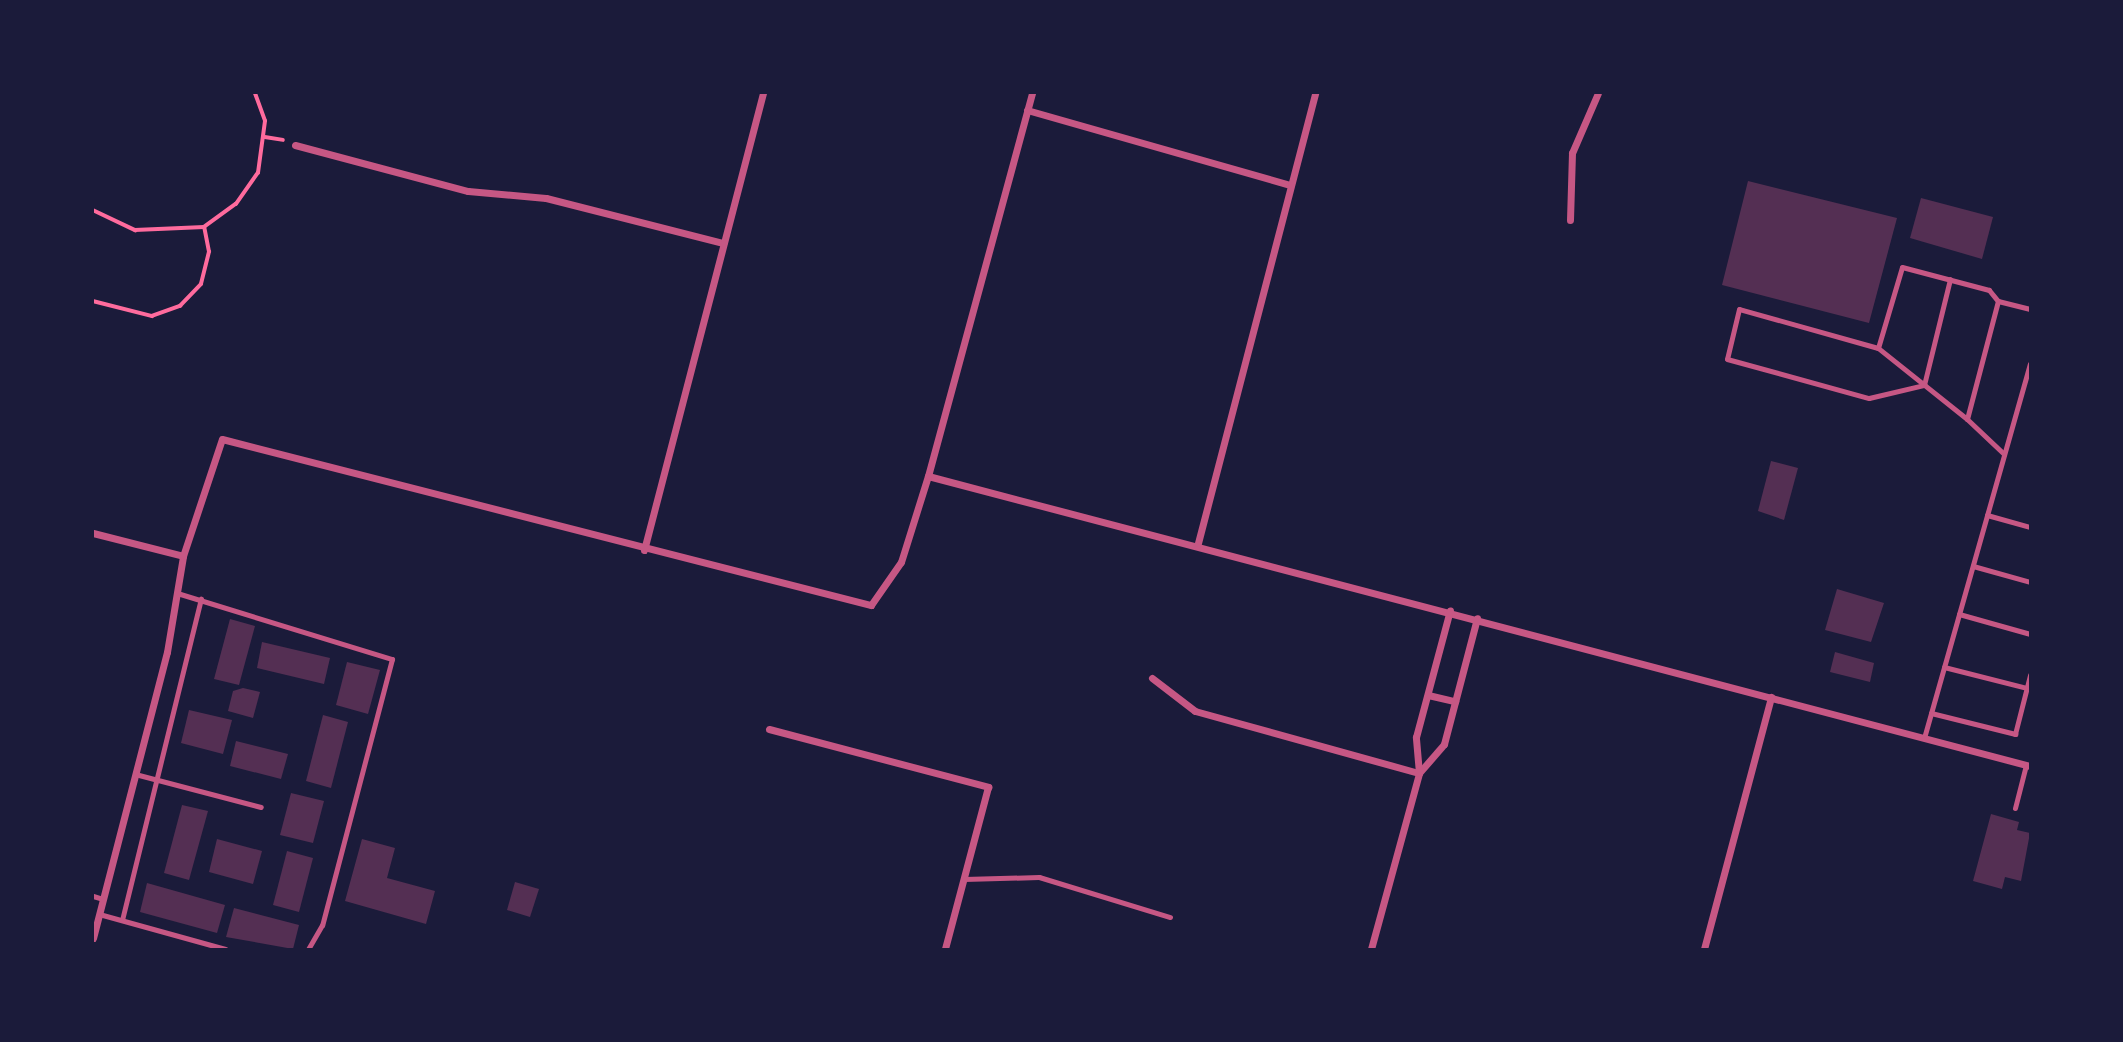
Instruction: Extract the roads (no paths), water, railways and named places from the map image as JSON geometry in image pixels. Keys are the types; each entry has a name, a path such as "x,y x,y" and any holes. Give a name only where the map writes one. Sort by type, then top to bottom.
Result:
{"street":[{"path":"644,550 763,93"},
{"path":"93,938 135,774 183,556 222,439 644,550 871,605 901,562 928,476 1032,93"},
{"path":"1198,542 1315,93"},
{"path":"1570,220 1572,153 1598,93"},
{"path":"1027,110 1290,185"},
{"path":"295,145 468,191 546,198 723,243"},
{"path":"928,476 1198,542 2028,766"},
{"path":"93,533 183,556"},
{"path":"1371,949 1419,773 1416,737 1450,610"},
{"path":"1419,773 1444,744 1478,618"},
{"path":"1152,678 1195,711 1419,773"},
{"path":"1428,695 1455,701"},
{"path":"1704,949 1770,697"},
{"path":"769,729 988,787 945,949"}],"lane":[{"path":"1878,348 1902,267 1989,290 1998,301 2030,309"},
{"path":"1924,384 1950,279"},
{"path":"1967,419 1998,301"},
{"path":"1924,384 1869,398 1727,359 1739,309 1878,348 1924,384 1967,419 2004,454"},
{"path":"1924,738 2030,364"},
{"path":"1987,515 2030,527"},
{"path":"1973,566 2030,582"},
{"path":"177,593 392,659 325,913 308,949"},
{"path":"122,920 201,600"},
{"path":"1959,614 2030,634"},
{"path":"1944,667 2027,688"},
{"path":"1931,713 2015,734 2030,675"},
{"path":"2015,808 2028,766"},
{"path":"135,774 261,807"},
{"path":"964,879 1012,873 1039,877 1170,917"},
{"path":"93,897 103,899"},
{"path":"99,914 225,949"}]}
